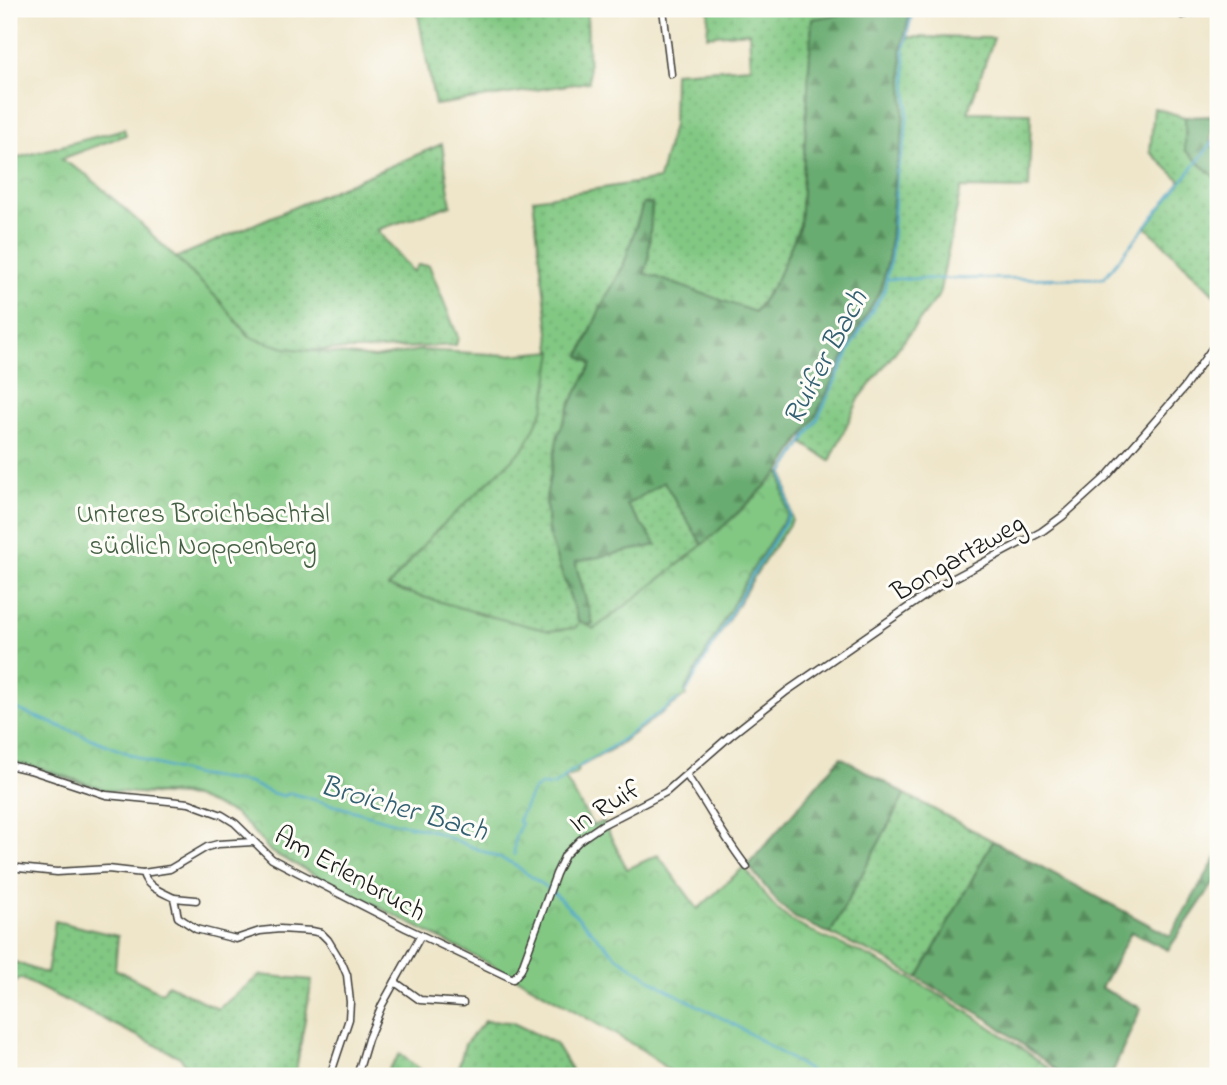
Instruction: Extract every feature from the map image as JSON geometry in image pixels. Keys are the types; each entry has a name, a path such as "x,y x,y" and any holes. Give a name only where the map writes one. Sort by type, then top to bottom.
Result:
{"street":[{"path":"663,9 671,74"},
{"path":"1175,9 1182,15 1208,9"},
{"name":"Bongartzweg","path":"687,776 707,755 787,691 939,586 1041,532 1063,516 1106,477 1184,388 1218,340"},
{"name":"Am Erlenbruch","path":"9,765 106,796 189,803 222,815 236,823 272,859 513,979"},
{"path":"687,776 706,802 722,833 747,867"},
{"name":"In Ruif","path":"513,979 521,970 565,855 580,840 602,825 666,792 687,776"},
{"path":"9,867 57,872 108,869 143,873 170,869 218,844 253,842"},
{"path":"143,873 144,880 149,885 174,898 196,900"},
{"path":"174,898 178,917 196,929 236,939 260,931 297,929 321,933 328,940 347,975 350,1002 349,1019 330,1076"},
{"path":"357,1076 379,1013 421,935"},
{"path":"395,982 420,1000 463,1003"},
{"path":"436,1001 436,1010"}],"green space":[{"path":"417,9 556,9 587,12 589,82 435,105"},
{"path":"709,9 873,9 812,19 800,225 776,281 754,312 644,273 648,263 652,204 643,204 623,267 601,307 580,355 592,364 558,435 546,498 548,534 580,625 593,624 575,562 627,505 664,482 703,546 779,473 784,474 792,520 756,574 681,699 615,747 579,767 580,729 392,882 377,911 271,852 235,814 195,797 107,791 9,762 9,716 429,599 388,587 431,536 551,350 533,199 659,179 673,125 674,72 751,67 749,32 707,36"},
{"path":"873,9 911,9 901,49 904,106 902,140 895,171 889,255 881,289 852,340 816,415 779,473 703,546 664,482 627,505 657,545 575,562 593,624 580,625 548,534 546,497 558,435 592,364 580,356 601,307 623,267 643,204 652,203 648,263 644,273 755,312 776,281 800,225 812,19"},
{"path":"909,37 994,38 968,112 1031,113 1029,189 961,188 939,295 859,399 830,461 804,444 806,428 816,415 852,340 881,289 889,255 895,171 902,140 904,106 901,49"},
{"path":"1154,108 1185,117 1185,150 1218,180 1218,298 1146,227 1181,181 1150,152"},
{"path":"1214,116 1210,143 1218,152 1218,180 1185,150 1185,117"},
{"name":"Unteres Broichbachtal südlich Noppenberg","path":"124,129 126,135 61,159 87,175 138,221 219,300 249,337 285,348 375,358 420,350 508,355 553,351 544,408 525,447 431,536 388,587 549,631 575,628 580,621 594,629 714,534 780,471 787,515 752,570 685,690 686,695 614,748 579,767 576,774 565,778 593,826 603,821 627,869 658,855 698,909 744,867 787,918 925,986 994,1029 1059,1076 676,1076 644,1051 521,980 271,852 235,814 178,793 107,790 9,761 9,160"},
{"path":"442,144 451,205 377,230 413,272 418,265 429,265 458,337 456,345 364,350 290,350 255,341 175,258"},
{"path":"841,757 905,794 830,934 795,918 778,903 748,865"},
{"path":"905,794 993,841 918,978 881,957 830,934"},
{"path":"993,841 1170,936 1218,855 1218,877 1168,950 1131,932 1101,988 1141,1008 1111,1076 1065,1076 988,1019 918,978"},
{"path":"55,921 118,936 115,969 162,993 168,984 218,1009 260,975 312,980 295,1076 193,1076 180,1057 20,978 9,987 9,960 47,974"},
{"path":"485,1021 511,1022 555,1043 575,1076 456,1076 465,1044"},
{"path":"400,1054 428,1076 384,1076"}],"waterway":[{"name":"Ruifer Bach","path":"686,693 790,514 783,473 817,420 854,341 884,291 891,256 897,171 905,141 908,106 904,49 913,9"},
{"path":"887,279 1104,278 1218,136"},
{"name":"Ruifer Bach","path":"514,855 515,837 521,824 518,821 533,790 541,785 552,786 561,781 570,772 607,750 679,699"},
{"name":"Broicher Bach","path":"9,706 152,763 196,775 249,783 284,796 291,793 430,830 512,863 554,893 617,957 664,988 737,1026 815,1076"}]}
